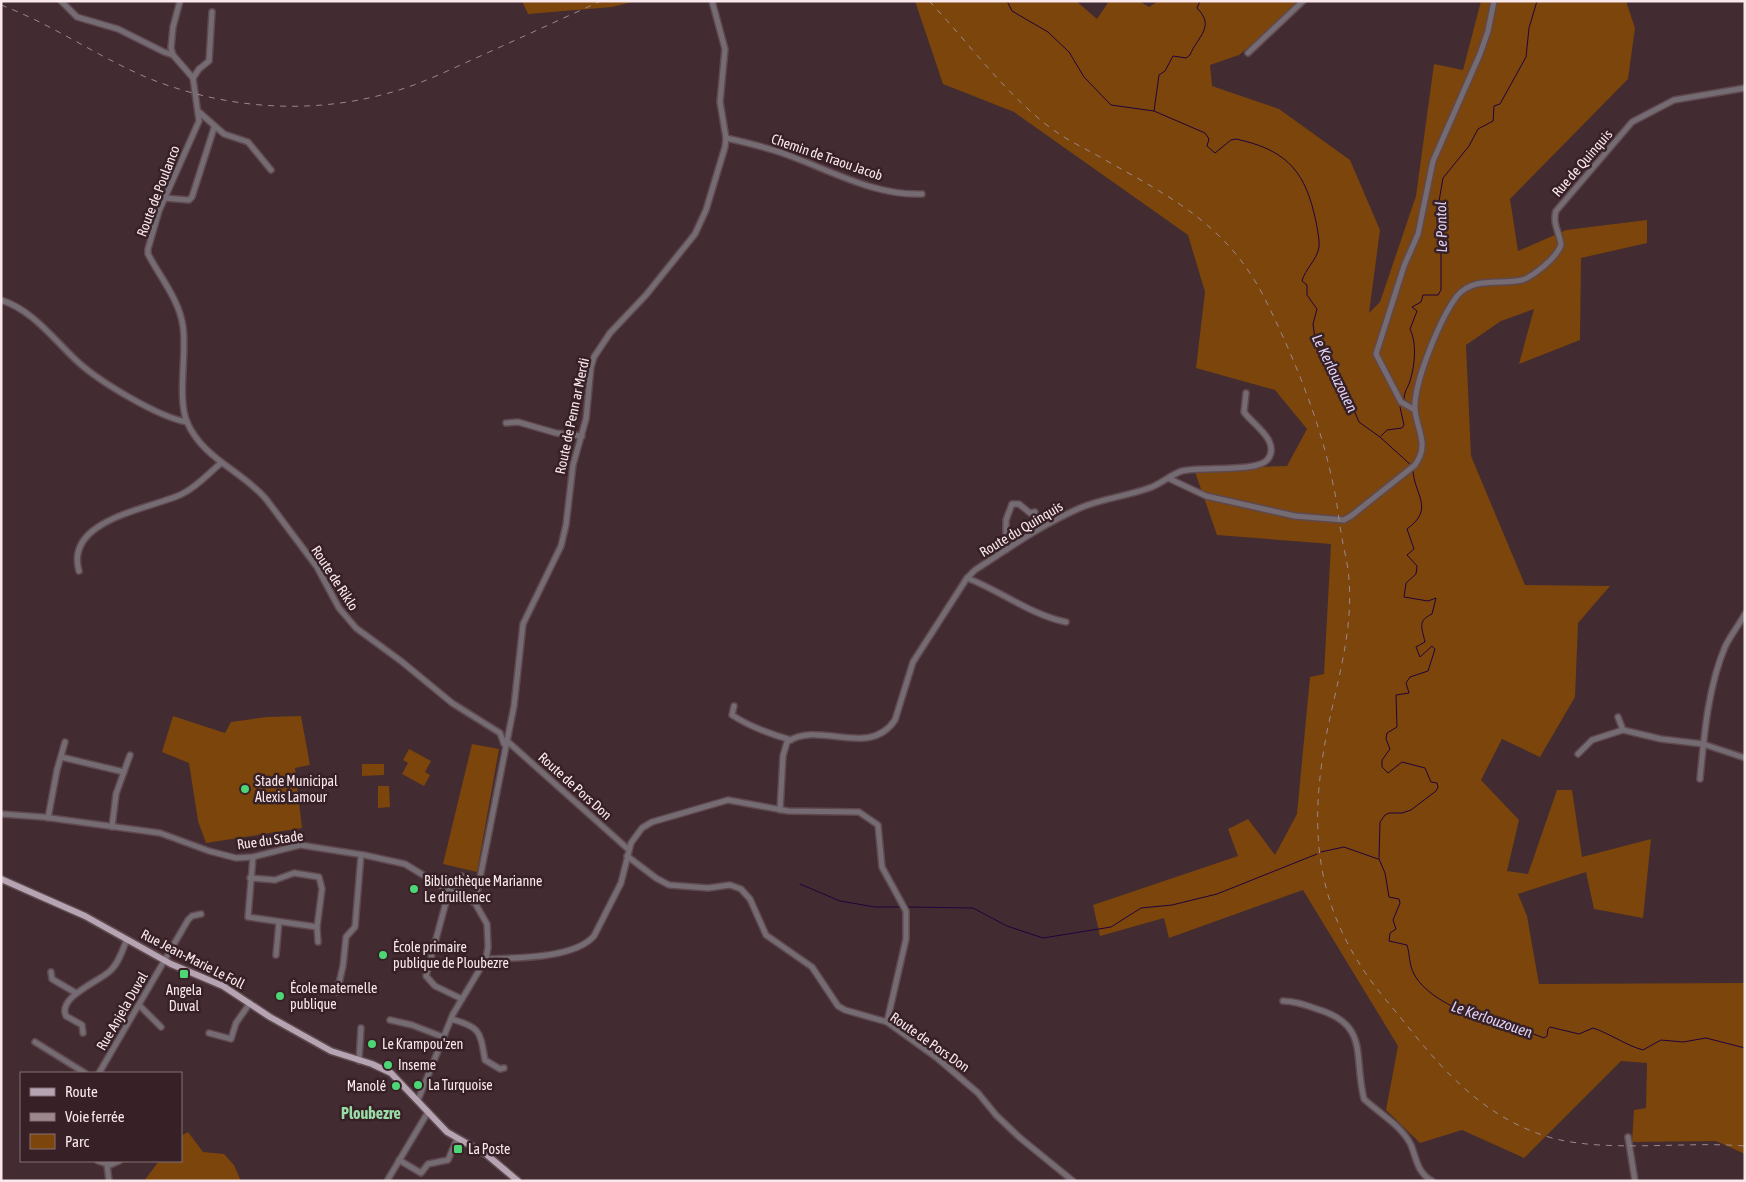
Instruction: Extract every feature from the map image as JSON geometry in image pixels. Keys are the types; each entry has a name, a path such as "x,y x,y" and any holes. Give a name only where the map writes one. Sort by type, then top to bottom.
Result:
{"main road":[{"name":"Rue Jean-Marie Le Foll","path":"1,879 85,916 164,960 223,986 270,1018 330,1051 391,1073 457,1139 487,1155 518,1181"}],"street":[{"path":"60,1 77,17 118,28 164,52 174,55 171,38 180,1"},
{"name":"Route de Penn ar Merdi","path":"475,903 517,691 522,624 561,546 567,517 572,470 586,419 588,379 594,357 610,333 646,295 695,234 706,210 726,138 720,102 725,49 712,1"},
{"path":"1248,53 1303,1"},
{"path":"1170,479 1206,496 1295,516 1344,520 1415,465 1421,452 1422,436 1415,410 1401,402 1376,354 1404,266 1418,234 1433,161 1480,54 1488,31 1494,1"},
{"path":"193,78 199,68 210,61 212,12"},
{"name":"Route de Poulanco","path":"174,55 193,78 199,121 151,231 148,254 174,300 182,320 184,397 187,422"},
{"name":"Rue de Quinquis","path":"1415,410 1425,358 1459,294 1479,283 1522,280 1550,261 1560,247 1554,217 1559,206 1579,187 1601,156 1632,122 1674,100 1745,88"},
{"path":"199,112 207,118 214,128 233,138 248,142 271,170"},
{"path":"164,198 184,200 192,197 214,128"},
{"name":"Chemin de Traou Jacob","path":"726,138 790,156 867,186 911,194 922,194"},
{"path":"1,300 30,316 79,363 110,385 171,418 187,422"},
{"name":"Route du Quinquis","path":"791,740 819,736 866,739 884,733 895,720 913,662 967,578 975,570 1045,526 1080,508 1135,492 1170,479 1183,471 1251,466 1267,460 1270,447 1266,436 1244,412 1246,393"},
{"name":"Route de Riklo","path":"187,422 205,450 257,488 266,498 324,578 339,608 356,628 402,661 452,703 500,733 505,746"},
{"path":"506,423 524,423 556,433 582,436"},
{"path":"78,571 80,548 95,527 180,495 221,463"},
{"path":"1006,550 1006,520 1012,504 1019,504 1030,513 1035,512"},
{"path":"967,578 998,590 1046,616 1066,622"},
{"path":"1700,779 1703,744 1716,678 1723,653 1745,614"},
{"path":"734,706 732,715 743,722 772,735 791,740"},
{"path":"1618,717 1623,730"},
{"path":"1578,754 1592,740 1623,730 1661,739 1703,744 1745,758"},
{"name":"Route de Pors Don","path":"506,740 628,849"},
{"path":"780,810 783,756 787,742 791,740"},
{"path":"48,818 65,742"},
{"path":"112,827 116,794 130,755"},
{"path":"61,757 124,772"},
{"path":"486,960 541,955 586,943 594,936 618,890 625,870 628,849 637,834 652,822 715,802 728,800 780,810 854,810 871,818 880,830 884,870 903,902 906,911 906,939 887,1022"},
{"name":"Rue du Stade","path":"1,814 48,818 168,836 224,856 252,857 300,844 361,855 405,864 456,895 475,903"},
{"path":"337,992 343,966 346,937 355,927 361,855"},
{"name":"Route de Pors Don","path":"627,856 656,878 669,885 708,888 730,885 742,889 750,899 766,934 774,942 809,963 818,973 838,1006 887,1022 956,1072 978,1093 996,1115 1074,1181"},
{"path":"252,857 247,915 252,918 317,927"},
{"path":"250,878 275,880 294,873 319,877 322,889 317,927 318,942"},
{"path":"456,895 462,876"},
{"path":"449,891 426,976 435,986 462,999"},
{"path":"418,1100 451,1019 486,960 488,947 487,924 475,903"},
{"name":"Rue Anjela Duval","path":"100,1072 188,920 192,916 201,914"},
{"path":"276,955 279,922"},
{"path":"83,1033 82,1025 66,1016 64,1012 76,993 109,972 127,939"},
{"path":"51,972 52,979 76,993"},
{"path":"1283,1001 1291,1001 1332,1014 1349,1026 1356,1041 1364,1099 1404,1133 1411,1145 1422,1181"},
{"path":"209,1033 231,1039 236,1023 250,1003"},
{"path":"139,1005 161,1027"},
{"path":"451,1019 471,1025 476,1029 483,1043 485,1060 500,1069 504,1068"},
{"path":"390,1020 412,1025 443,1037"},
{"path":"359,1061 361,1028"},
{"path":"35,1042 77,1071"},
{"path":"387,1181 428,1112"},
{"path":"1628,1137 1635,1181"},
{"path":"400,1160 421,1173 428,1164 448,1160 457,1139"},
{"path":"100,1162 107,1165 116,1162"},
{"path":"107,1165 109,1181"},
{"path":"1420,1172 1432,1181"}],"green space":[{"path":"522,1 636,1 612,7 528,14"},
{"path":"915,1 1076,1 1097,19 1109,1 1139,1 1149,7 1158,1 1305,1 1239,55 1210,65 1212,86 1279,109 1350,160 1380,230 1369,313 1380,302 1416,196 1434,64 1463,70 1481,1 1626,1 1635,28 1628,79 1510,199 1518,251 1566,230 1647,220 1647,243 1581,258 1580,340 1519,364 1534,309 1501,321 1466,345 1471,456 1525,585 1610,586 1578,623 1575,697 1540,757 1502,739 1481,780 1519,820 1507,871 1528,874 1557,790 1572,790 1582,857 1651,839 1643,918 1594,909 1586,872 1518,894 1527,916 1539,984 1745,983 1745,1154 1716,1141 1632,1142 1634,1110 1646,1108 1647,1063 1621,1061 1524,1158 1462,1130 1420,1143 1386,1110 1398,1046 1303,890 1169,938 1164,918 1100,936 1093,905 1238,856 1228,829 1248,819 1275,855 1297,814 1310,677 1324,674 1331,544 1217,535 1194,469 1287,466 1307,429 1275,390 1196,368 1205,292 1188,235 1014,112 943,84"},
{"name":"Stade Municipal Alexis Lamour","path":"173,716 225,733 231,722 267,717 301,716 310,765 295,768 302,828 206,843 198,821 189,763 162,752"},
{"path":"472,744 499,749 477,872 443,864"},
{"path":"409,749 431,761 425,772 430,775 424,786 402,774 408,763 403,760"},
{"path":"362,764 384,764 384,775 362,776"},
{"path":"378,786 389,786 390,807 378,808"},
{"path":"188,1132 203,1152 224,1154 234,1165 241,1181 144,1181 158,1162 182,1162 182,1135"}],"waterway":[{"name":"Le Kerlouzouen","path":"1007,1 1012,11 1048,32 1069,52 1084,77 1111,105 1154,111 1205,133 1209,139 1207,146 1215,153 1231,140 1236,139 1266,148 1288,162 1297,172 1304,183 1309,197 1315,216 1319,240 1318,252 1302,281 1307,285 1307,295 1317,309 1313,324 1315,339 1330,370 1345,389 1359,422 1380,437 1412,466"},
{"path":"1154,111 1159,75 1165,71 1173,56 1186,58 1190,55 1203,32 1205,21 1197,8 1200,1"},
{"name":"Le Pontol","path":"1404,400 1412,375 1414,361 1414,341 1410,329 1417,311 1412,307 1421,302 1423,295 1438,295 1441,290 1441,224 1437,213 1443,178 1469,146 1478,129 1493,121 1494,106 1500,104 1526,57 1529,28 1537,1"},
{"name":"Le Pontol","path":"1381,436 1387,430 1402,428 1404,425 1400,407"},
{"name":"Le Kerlouzouen","path":"1413,469 1422,507 1416,521 1407,529 1414,549 1407,555 1417,566 1416,574 1406,583 1404,597 1428,601 1436,598 1432,614 1422,622 1425,642 1416,647 1420,657 1432,646 1435,649 1428,671 1410,677 1406,683 1409,693 1396,695 1397,727 1387,733 1386,739 1390,749 1382,760 1382,767 1388,773 1402,762 1425,768 1431,782 1437,783 1438,787 1436,791 1411,810 1402,813 1389,813 1380,822 1379,859 1385,873 1389,897 1399,899 1400,903 1393,920 1396,929 1390,933 1389,941 1407,945 1411,967 1419,982 1443,1001 1471,1014 1489,1017 1544,1038 1547,1036 1550,1027 1579,1034 1593,1028 1643,1050 1661,1040 1683,1042 1706,1038 1745,1048"},
{"path":"1321,852 1344,847 1378,859"},
{"path":"907,907 973,908 1007,926 1043,938 1111,927 1141,908 1172,905 1217,894 1317,854"},
{"path":"800,884 840,901 875,907 901,907"}],"railway":[{"path":"1,5 42,23 121,65 161,83 216,99 272,106 301,106 357,100 409,87 601,1"},
{"path":"929,1 1018,100 1052,129 1151,186 1196,216 1216,233 1235,253 1252,276 1287,346 1306,391 1328,460 1336,496 1349,579 1350,597 1347,633 1323,754 1319,785 1319,846 1323,875 1331,905 1343,934 1371,981 1442,1067 1474,1097 1510,1121 1530,1131 1552,1138 1598,1145 1745,1146"}],"place":[{"name":"Stade Municipal Alexis Lamour","path":"245,789"},
{"name":"Bibliothèque Marianne Le druillenec","path":"414,889"},
{"name":"École primaire publique de Ploubezre","path":"383,955"},
{"name":"Angela Duval","path":"184,974"},
{"name":"École maternelle publique","path":"280,996"},
{"name":"Le Krampou'zen","path":"372,1044"},
{"name":"Inseme","path":"388,1065"},
{"name":"La Turquoise","path":"418,1085"},
{"name":"Manolé","path":"396,1086"},
{"name":"La Poste","path":"458,1149"}],"district":[{"name":"Ploubezre","path":"371,1113"}]}
